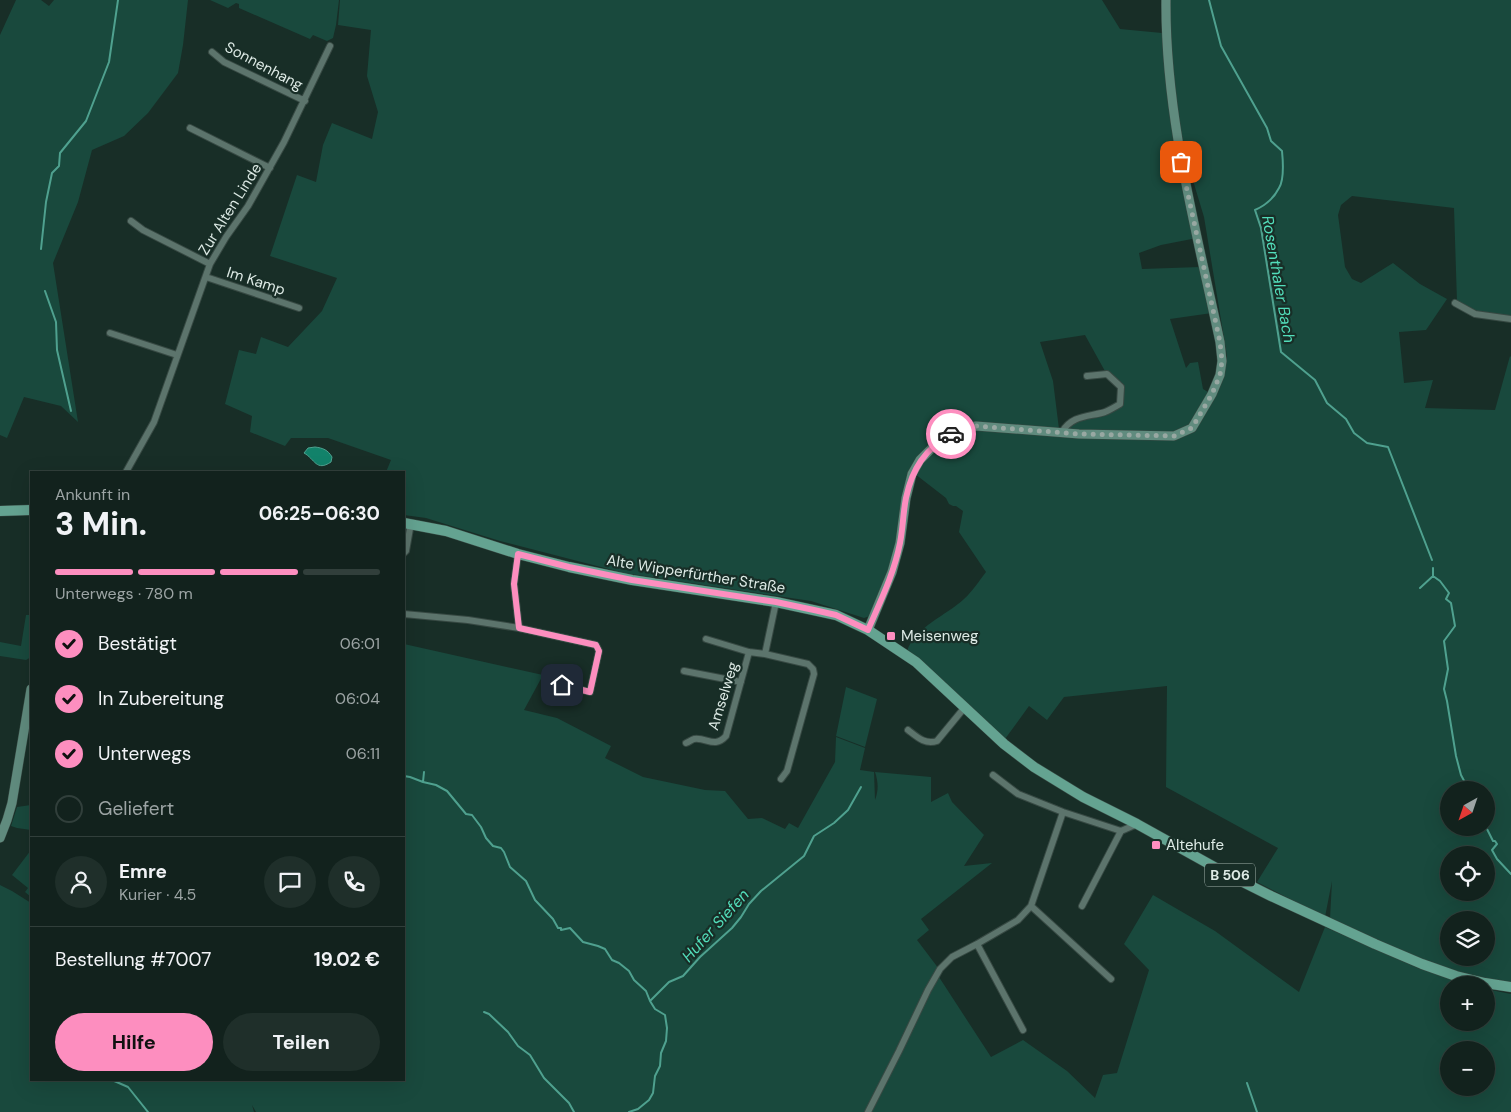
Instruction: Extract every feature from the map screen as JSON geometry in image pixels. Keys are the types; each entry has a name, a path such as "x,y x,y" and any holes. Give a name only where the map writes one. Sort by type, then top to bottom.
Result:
{"main road":[{"path":"0,512 30,510"},
{"name":"Alte Wipperfürther Straße","path":"407,523 446,531 518,554 569,567 632,580 776,602 836,615 868,630 916,662 1004,744 1034,767 1083,797 1137,824 1227,874 1325,922 1422,964 1456,976 1511,987"}],"street":[{"path":"868,630 892,572 900,543 906,498 912,474 920,460 939,441 958,430 976,426 1079,434 1174,436 1192,428 1212,394 1220,375 1222,361 1220,342 1181,163 1170,74 1166,0"},
{"name":"Zur Alten Linde","path":"127,471 154,422 210,264 270,168 305,101 330,46"},
{"name":"Sonnenhang","path":"212,52 224,62 305,101"},
{"path":"190,128 270,168"},
{"path":"131,221 143,230 210,264"},
{"name":"Im Kamp","path":"206,277 299,308"},
{"path":"1455,303 1475,314 1511,319"},
{"path":"110,333 177,355"},
{"path":"1062,432 1067,424 1080,417 1106,412 1120,404 1121,387 1107,374 1087,376"},
{"path":"405,552 407,523"},
{"path":"518,554 514,584 519,628"},
{"path":"776,602 765,654 808,664 814,674 787,771 781,779"},
{"path":"405,614 468,620 519,628 596,645 599,651 590,692 548,681"},
{"name":"Amselweg","path":"706,639 749,652 765,654"},
{"name":"Amselweg","path":"686,743 694,739 717,743 726,736 749,652"},
{"path":"684,670 740,682"},
{"path":"0,838 12,803 30,695"},
{"path":"908,730 925,742 937,741 965,707"},
{"path":"992,775 1018,794 1063,812 1121,831 1137,824"},
{"path":"868,1112 940,969 952,957 1018,920 1030,906 1063,812"},
{"path":"1082,906 1121,831"},
{"path":"1030,906 1111,979"},
{"path":"977,944 1024,1030"}],"shaded area":[{"path":"16,0 41,0 49,6 54,0 188,0 178,73 148,113 124,136 92,150 78,202 53,263 78,422 61,406 24,397 7,438 0,435 0,35"},
{"path":"210,0 339,0 333,38 327,41 313,35 310,39 239,8 239,4 236,3 228,8"},
{"path":"340,0 1102,0 1120,29 1162,33 1178,163 1197,238 1161,245 1139,253 1142,269 1200,267 1212,313 1170,319 1186,368 1190,363 1198,362 1203,389 1213,395 1223,377 1227,356 1204,217 1188,164 1182,161 1171,75 1168,0 1511,0 1511,317 1475,313 1457,302 1454,208 1352,196 1341,205 1338,215 1345,267 1352,279 1361,283 1393,263 1420,284 1447,299 1426,330 1399,332 1404,383 1433,380 1425,408 1495,410 1511,357 1511,982 1495,980 1495,976 1476,976 1442,967 1330,919 1332,881 1325,917 1257,882 1278,848 1166,787 1167,686 1064,697 1047,720 1029,706 1005,739 931,670 907,651 911,643 924,628 964,599 986,572 959,532 963,511 949,504 946,498 915,474 922,462 940,445 959,433 976,429 1062,433 1066,427 1076,420 1106,412 1121,405 1122,386 1106,373 1085,335 1040,342 1053,381 1059,429 975,423 956,428 935,440 917,458 908,474 890,572 870,616 864,618 811,601 624,573 500,541 426,518 405,515 405,471 386,471 391,460 328,438 291,438 285,446 250,432 252,416 225,404 239,350 256,354 261,337 288,347 322,311 337,278 270,256 297,175 316,182 323,145 332,123 372,139 378,112 367,76 371,30 338,25"},
{"path":"315,447 329,453 332,457 331,462 322,466 316,464 304,453 308,448"},
{"path":"26,615 30,615 30,658 26,660 0,656 0,642 21,646"},
{"path":"405,644 543,675 524,710 557,718 611,746 605,758 643,777 705,790 725,791 748,819 762,818 785,829 789,823 798,828 835,762 836,737 865,748 860,770 874,772 875,800 878,786 875,772 931,777 931,802 948,793 952,802 984,835 964,866 992,863 921,919 929,930 917,940 939,969 867,1112 256,1112 252,1105 254,1112 0,1112 0,885 30,902 30,1081 405,1081"},
{"path":"846,687 877,699 865,747 836,736"},
{"path":"30,805 30,830 11,826 17,807"},
{"path":"30,851 30,896 25,892 28,888 12,875"},
{"path":"1153,895 1215,931 1299,992 1325,927 1418,968 1442,976 1440,976 1440,1031 1495,1031 1495,991 1511,994 1511,1112 868,1112 937,974 991,1057 1023,1040 1067,1071 1095,1098 1103,1075 1117,1073 1149,970 1124,944"}],"waterway":[{"path":"41,249 46,202 52,173 59,166 60,153 86,121 109,62 118,0"},
{"name":"Rosenthaler Bach","path":"1209,0 1221,46 1267,128 1271,141 1282,151 1283,170 1281,185 1272,198 1255,210 1261,228 1281,352 1315,380 1327,403 1346,419 1354,433 1367,443 1388,447 1432,560"},
{"path":"45,291 56,322 57,350 71,411"},
{"name":"Rosenthaler Bach","path":"1433,568 1433,576 1440,581 1449,593 1446,599 1451,603 1455,626 1444,641 1448,669 1444,689 1456,756 1464,781"},
{"path":"1420,588 1433,576"},
{"path":"423,782 424,772"},
{"path":"405,776 436,785 447,791 466,814 472,815 493,846 501,848 510,867 526,881 535,900 553,919 558,928 561,928 561,930 570,928 583,942 605,949 612,960 629,971 634,980 646,991 650,1001"},
{"name":"Hufer Siefen","path":"629,1112 638,1109 649,1100 653,1093 655,1076 660,1066 661,1053 666,1041 665,1015 655,1009 650,1001 669,982 683,976 700,957 732,928 761,891 804,856 814,836 834,823 848,810 861,787"},
{"name":"Rosenthaler Bach","path":"1490,836 1497,844 1492,850 1497,859 1511,874"},
{"path":"484,1012 489,1014 508,1032 518,1046 530,1055 544,1078 569,1103 574,1112"},
{"path":"114,1081 128,1087 148,1112"},
{"path":"1247,1083 1257,1112"}],"way so far":[{"path":"951,434 958,430 976,426 1079,434 1174,436 1192,428 1212,394 1220,375 1222,361 1220,342 1181,162"}],"place":[{"name":"Meisenweg","path":"891,636"},
{"name":"Altehufe","path":"1156,845"}],"route":[{"path":"562,685 590,692 599,651 596,645 519,628 514,584 518,554 632,580 776,602 814,610 836,615 868,630 892,572 900,543 906,498 912,474 920,460 939,441 951,434"}]}
